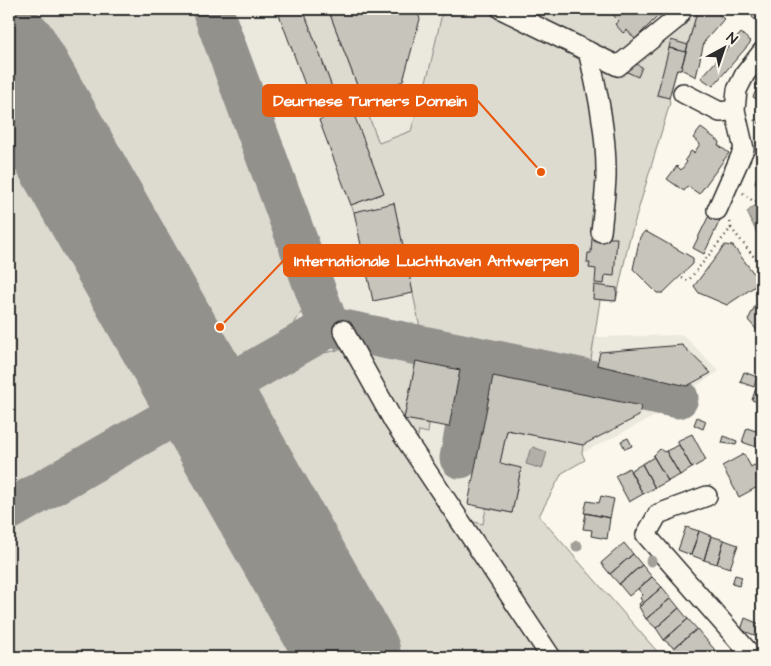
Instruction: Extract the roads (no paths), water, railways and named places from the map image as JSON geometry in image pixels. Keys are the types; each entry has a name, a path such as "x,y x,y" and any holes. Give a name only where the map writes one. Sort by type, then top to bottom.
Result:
{"street":[{"path":"502,9 618,66 676,19 683,9"},
{"path":"588,51 602,121 606,178 601,232"},
{"path":"718,207 744,149 735,110 735,99 739,83 762,52"},
{"path":"683,93 720,112 735,110"},
{"path":"343,330 398,429 551,657"},
{"path":"707,496 658,514 646,535 753,657"}],"place":[{"name":"Deurnese Turners Domein","path":"541,172"},
{"name":"Internationale Luchthaven Antwerpen","path":"220,327"}]}
